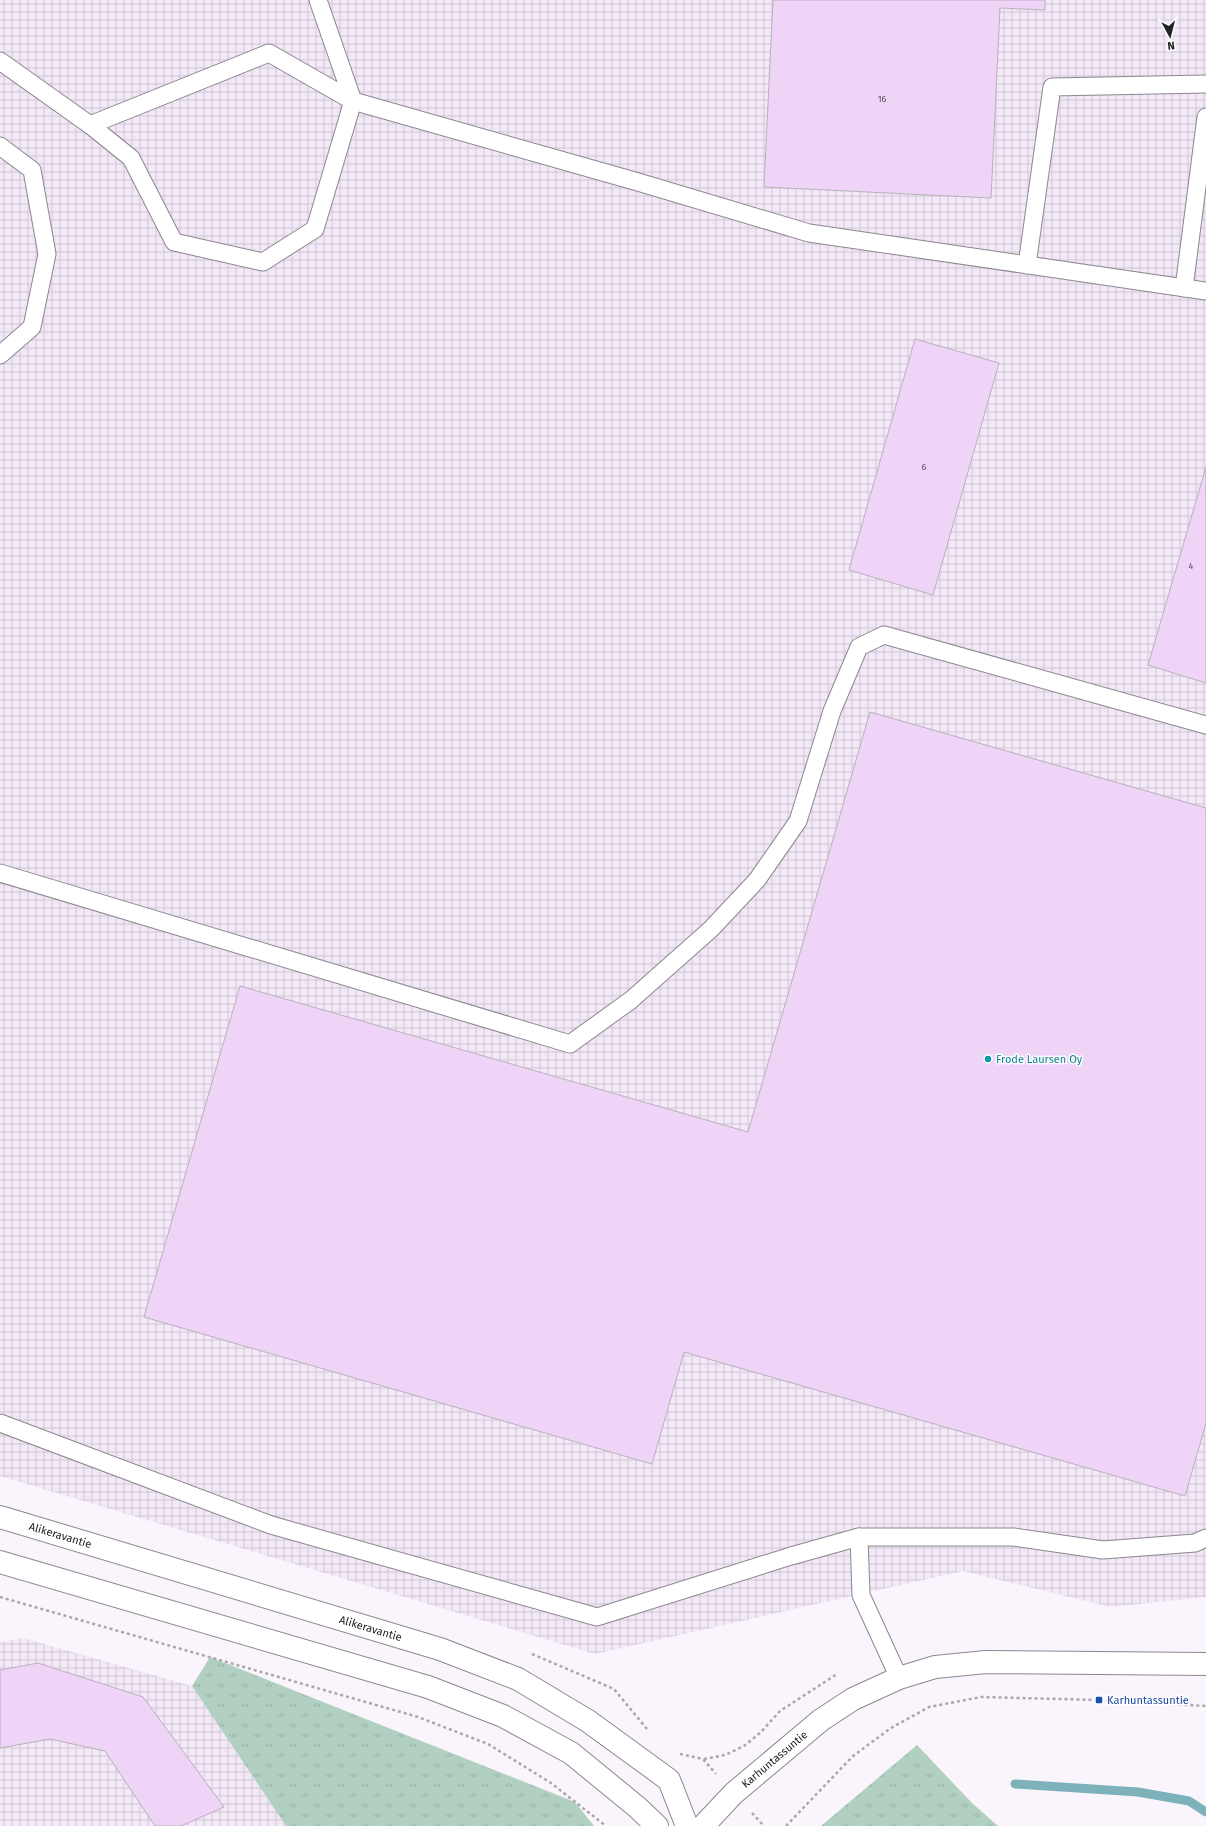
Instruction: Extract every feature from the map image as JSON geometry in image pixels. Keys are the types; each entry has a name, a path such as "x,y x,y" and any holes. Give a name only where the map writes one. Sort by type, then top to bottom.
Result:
{"street":[{"name":"Alikeravantie","path":"0,1517 440,1649 518,1679 588,1721 669,1780 687,1826"},
{"path":"0,1562 428,1687 503,1716 571,1754 637,1807 656,1826"},
{"name":"Karhuntassuntie","path":"703,1826 734,1793 821,1720 853,1699 899,1678 935,1667 986,1662 1206,1664"}],"lane":[{"path":"0,61 90,125 131,158 174,242 263,262 314,229 352,101 318,0"},
{"path":"90,125 269,54 352,101 638,182 809,233 1206,291"},
{"path":"1027,265 1052,87 1206,84"},
{"path":"1184,288 1206,117"},
{"path":"0,146 32,170 46,254 32,327 0,354"},
{"path":"0,874 570,1044 637,995 711,929 757,880 798,821 832,711 859,647 884,635 1206,725"},
{"path":"0,1423 271,1525 597,1617 791,1556 859,1537 1014,1537 1103,1550 1195,1543 1206,1538"},
{"path":"859,1537 861,1594 899,1678"}],"path":[{"path":"0,1597 425,1720 488,1744 551,1784 606,1826"},
{"path":"703,1759 725,1755 744,1746 760,1733 780,1711 837,1674"},
{"path":"786,1826 814,1795 853,1756 891,1728 929,1707 981,1697 1099,1700 1206,1706"}],"shaded area":[{"path":"0,0 1206,0 1206,1597 1111,1607 963,1571 595,1654 0,1476"},
{"path":"23,1638 192,1686 286,1826 0,1826 0,1642"}],"green space":[{"path":"210,1657 575,1802 594,1826 286,1826 192,1686"},
{"path":"917,1745 972,1803 998,1826 821,1826"}],"building":[{"path":"773,0 1045,0 1045,10 1000,8 991,198 764,187"},
{"path":"915,339 999,363 933,595 849,570"},
{"path":"1206,467 1206,683 1148,665"},
{"name":"Frode Laursen Oy","path":"870,712 1206,808 1206,1423 1185,1496 684,1352 652,1464 144,1317 240,986 748,1132"},
{"path":"38,1663 143,1697 224,1807 181,1826 155,1826 105,1751 50,1739 0,1748 0,1670"}],"waterway":[{"path":"1015,1784 1138,1792 1189,1801 1206,1812"}],"place":[{"name":"Frode Laursen Oy","path":"988,1059"},
{"name":"Karhuntassuntie","path":"1099,1700"}]}
